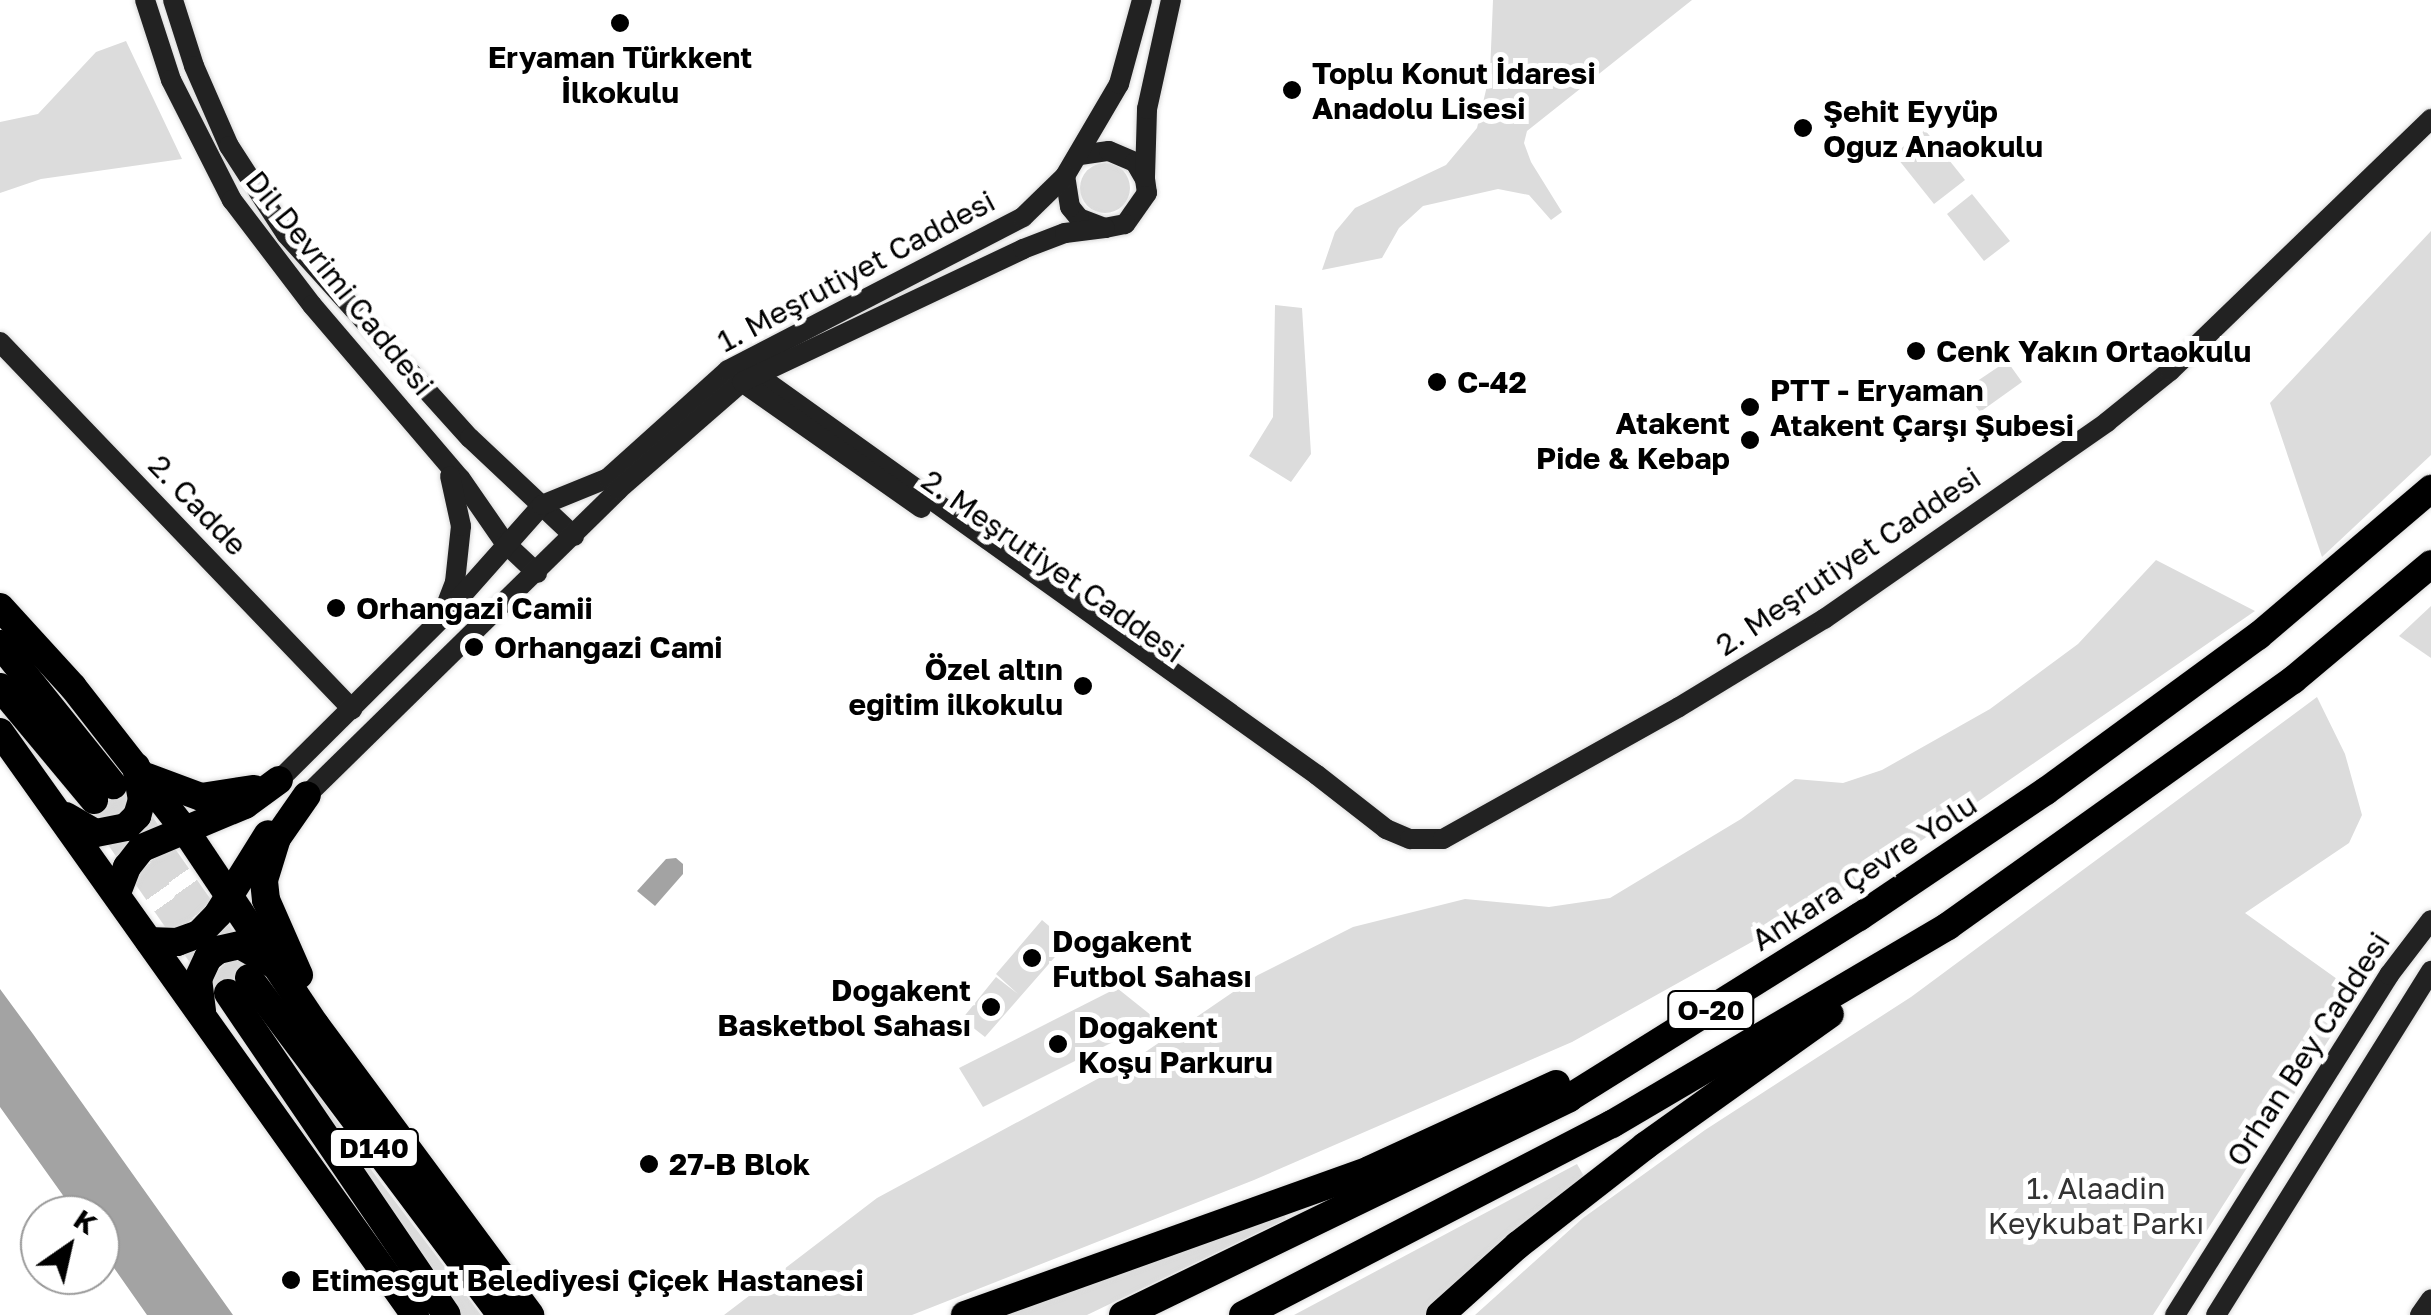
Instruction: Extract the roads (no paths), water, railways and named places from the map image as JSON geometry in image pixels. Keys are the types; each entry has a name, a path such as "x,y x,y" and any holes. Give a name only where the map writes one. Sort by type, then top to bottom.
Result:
{"highway":[{"name":"Ankara Çevre Yolu","path":"1123,1315 1569,1098 1859,917 2046,791 2258,636 2431,490"},
{"name":"O-20","path":"1243,1315 1612,1124 1948,926 2293,680 2431,564"},
{"path":"0,607 74,687 187,833 316,1024 530,1315"},
{"path":"0,644 104,793 0,687"},
{"path":"0,732 61,812 415,1315"},
{"path":"140,771 201,796 248,791 279,780"},
{"path":"61,812 96,833 113,833 126,827 138,816 142,800 140,771"},
{"path":"117,893 127,867 142,848 187,833 245,805 279,780"},
{"path":"150,940 177,942 199,934 218,914 270,832 307,796"},
{"path":"307,796 276,838 264,880 266,900 296,965 316,1024"},
{"path":"965,1315 1369,1170 1583,1071 1859,917"},
{"path":"1440,1315 1518,1245 1645,1146 1948,926"},
{"path":"205,1020 198,979 208,958 218,950 240,945 257,951 280,968"},
{"name":"D140","path":"447,1315 239,986 501,1315"},
{"path":"373,1256 391,1315"}],"main road":[{"name":"Dil Devrimi Caddesi","path":"145,0 171,80 232,200 312,305 445,460 505,544 537,573"},
{"name":"Dil Devrimi Caddesi","path":"172,0 212,111 250,182 286,234 470,438 574,536"},
{"path":"1142,0 1119,84 1065,176 1070,207 1092,226 1125,224 1147,194 1143,142 1171,0"},
{"name":"2. Meşrutiyet Caddesi","path":"750,378 1317,775 1334,792 1397,836 1443,838 1679,707 1808,628 2140,397 2431,119"},
{"path":"1080,154 1123,154 1145,179"},
{"name":"1. Meşrutiyet Caddesi","path":"279,780 440,620 542,505 608,478 728,370 1022,217 1065,176"},
{"name":"1. Meşrutiyet Caddesi","path":"307,796 618,490 750,378 1023,249 1065,233 1105,228"},
{"name":"2. Cadde","path":"0,342 352,709"},
{"path":"440,620 455,582 461,526 445,460"},
{"name":"Orhan Bey Caddesi","path":"2176,1315 2389,974 2431,920"},
{"name":"Orhan Bey Caddesi","path":"2216,1315 2431,971"},
{"path":"2420,1315 2431,1300"}],"tunnel":[{"path":"113,785 249,978"},
{"path":"94,800 228,993"}],"place":[{"name":"Eryaman Türkkent İlkokulu","path":"620,23"},
{"name":"Toplu Konut İdaresi Anadolu Lisesi","path":"1292,90"},
{"name":"Şehit Eyyüp Oğuz Anaokulu","path":"1803,128"},
{"name":"Cenk Yakın Ortaokulu","path":"1916,351"},
{"name":"C-42","path":"1437,382"},
{"name":"PTT - Eryaman Atakent Çarşı Şubesi","path":"1750,407"},
{"name":"Atakent Pide & Kebap","path":"1750,440"},
{"name":"Orhangazi Camii","path":"336,608"},
{"name":"Orhangazi Cami","path":"474,647"},
{"name":"Özel altın eğitim ilkokulu","path":"1083,686"},
{"name":"Doğakent Futbol Sahası","path":"1032,958"},
{"name":"Doğakent Basketbol Sahası","path":"991,1007"},
{"name":"Doğakent Koşu Parkuru","path":"1058,1044"},
{"name":"27-B Blok","path":"649,1164"},
{"name":"Etimesgut Belediyesi Çiçek Hastanesi","path":"291,1280"}],"park label":[{"name":"1. Alaadin Keykubat Parkı","path":"2096,1205"}]}
